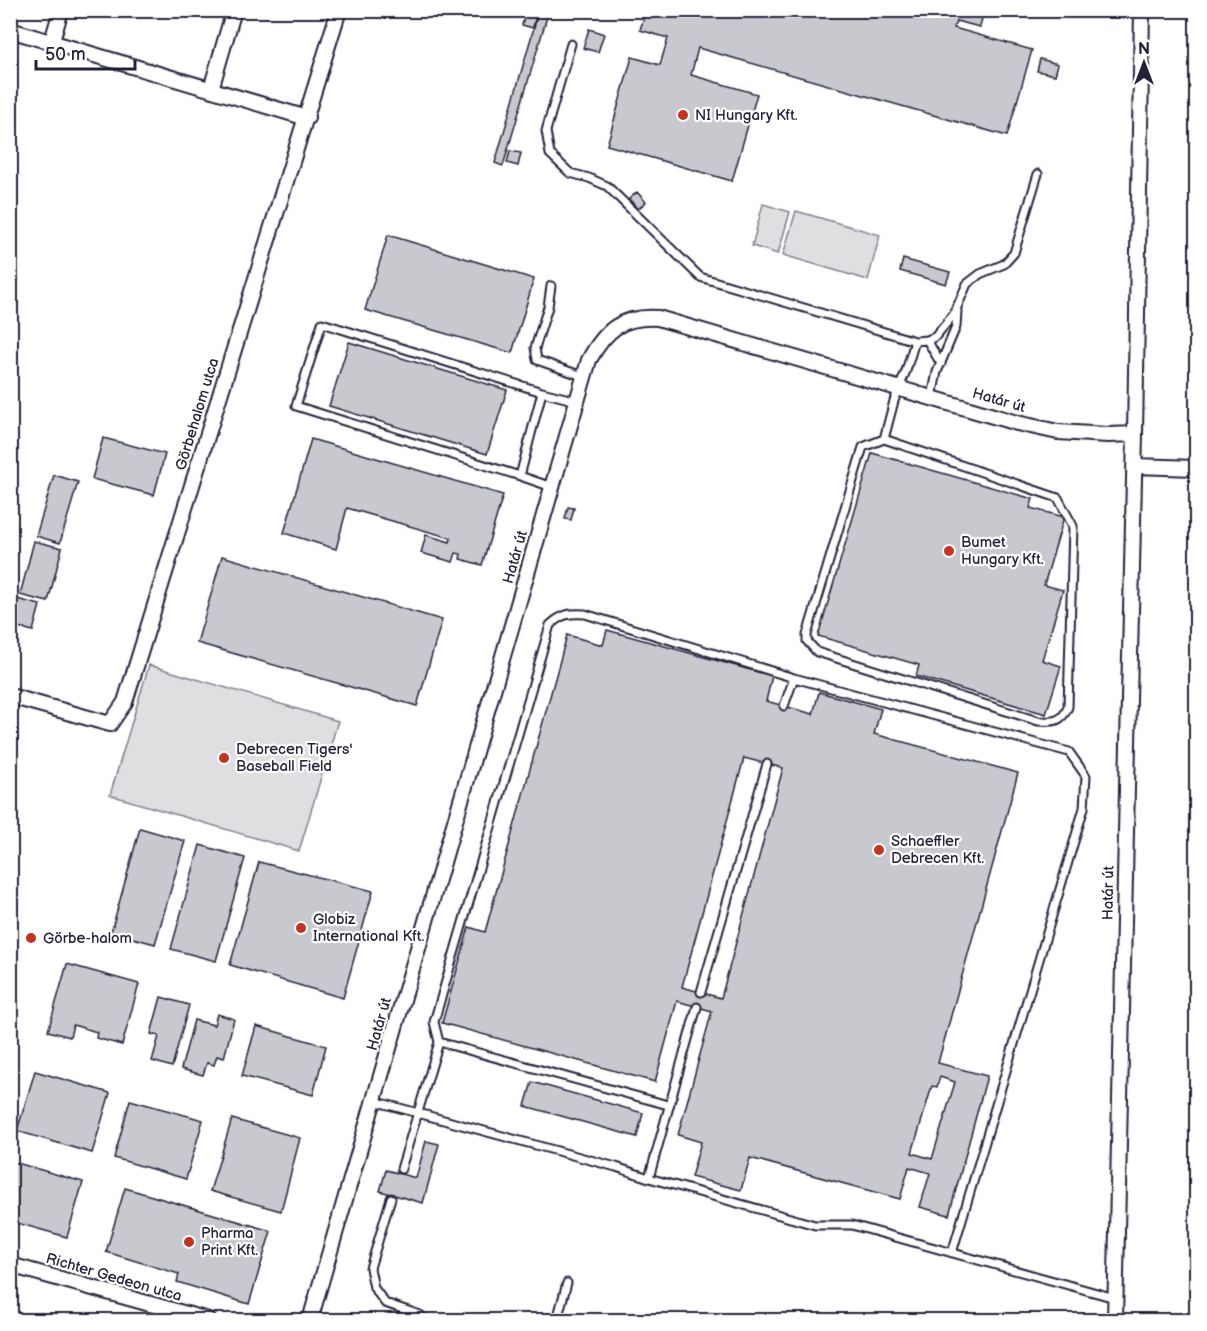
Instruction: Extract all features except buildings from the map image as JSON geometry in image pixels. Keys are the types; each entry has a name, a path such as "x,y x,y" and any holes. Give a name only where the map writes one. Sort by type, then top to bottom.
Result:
{"street":[{"path":"52,41 61,10"},
{"path":"211,89 234,10"},
{"name":"Görbehalom utca","path":"10,696 111,724 125,702 339,10"},
{"name":"Határ út","path":"1115,1320 1142,10"},
{"path":"10,30 306,117"},
{"name":"Határ út","path":"310,1320 590,360 597,345 608,332 630,320 643,317 658,318 1017,423 1058,432 1135,434"},
{"path":"1134,466 1197,468"},
{"name":"Richter Gedeon utca","path":"10,1265 208,1320"}],"lane":[{"path":"571,44 546,130 550,154 559,164 570,173 607,186 700,278 915,341 935,337 954,314 967,284 980,274 1004,264 1014,253 1038,174"},
{"path":"551,286 548,307 535,348 537,360 585,377"},
{"path":"932,397 937,372 956,327 958,307"},
{"path":"552,488 296,406 322,323 542,392 578,401"},
{"path":"927,340 941,364"},
{"path":"884,440 894,401 915,341"},
{"path":"520,476 542,392"},
{"path":"884,440 1058,498 1073,525 1068,707 1065,715 1059,720 1038,721 817,652 807,641 810,624 863,447 884,440"},
{"path":"401,1169 440,1042 434,1022 550,625 559,617 570,613 585,614 795,678 1069,752 1086,776 1084,808 952,1253"},
{"path":"784,706 795,678"},
{"path":"701,992 767,764"},
{"path":"649,1178 697,1007"},
{"path":"440,1042 668,1106"},
{"path":"374,1101 616,1167 815,1225 852,1225 1116,1298"},
{"path":"392,1198 370,1268 374,1288 385,1303 420,1315 425,1320"},
{"path":"557,1320 567,1283"}],"shaded area":[{"path":"763,204 790,212 778,254 752,246"},
{"path":"796,211 880,235 868,280 783,255"},
{"name":"Debrecen Tigers' Baseball Field","path":"149,665 338,721 299,851 110,795"}],"place":[{"name":"NI Hungary Kft.","path":"683,115"},
{"name":"Bumet Hungary Kft.","path":"949,551"},
{"name":"Debrecen Tigers' Baseball Field","path":"224,758"},
{"name":"Schaeffler Debrecen Kft.","path":"879,850"},
{"name":"Globiz International Kft.","path":"301,928"},
{"name":"Görbe-halom","path":"31,938"},
{"name":"Pharma Print Kft.","path":"189,1242"}]}
